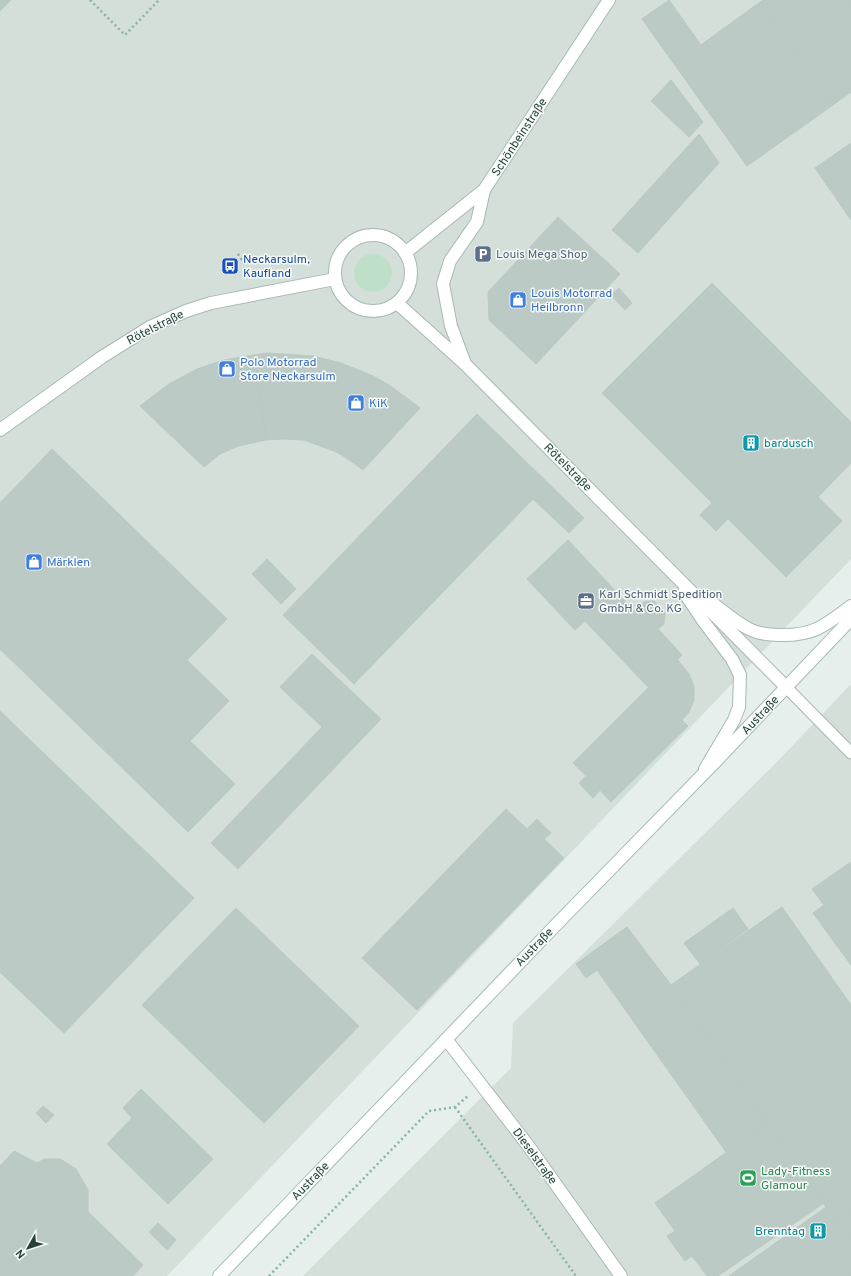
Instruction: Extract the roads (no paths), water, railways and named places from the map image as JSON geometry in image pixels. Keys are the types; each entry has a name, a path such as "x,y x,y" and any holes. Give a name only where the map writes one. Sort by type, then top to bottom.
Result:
{"street":[{"name":"Schönbeinstraße","path":"405,253 484,190 609,0"},
{"name":"Rötelstraße","path":"465,364 451,326 443,284 450,261 477,222 484,190"},
{"path":"376,235 387,238 397,244 405,253 411,274 409,284 405,294 397,303 388,309 376,312 365,311 354,307 338,290 335,279 335,265 340,253 346,245 353,240 364,236 376,235"},
{"name":"Rötelstraße","path":"0,430 102,357 150,327 186,311 211,303 335,279"},
{"name":"Rötelstraße","path":"397,303 465,364 786,687"},
{"name":"Rötelstraße","path":"671,571 704,622 732,660 740,675 738,707 734,720 699,778"},
{"name":"Rötelstraße","path":"680,580 748,628 764,635 795,636 814,631 828,624 851,606"},
{"name":"Austraße","path":"218,1276 851,619"},
{"name":"Dieselstraße","path":"446,1039 530,1148 621,1276"}],"lane":[{"path":"786,687 851,753"}],"place":[{"name":"Louis Mega Shop","path":"483,254"},
{"name":"Neckarsulm, Kaufland","path":"230,266"},
{"name":"Louis Motorrad Heilbronn","path":"518,300"},
{"name":"Polo Motorrad Store Neckarsulm","path":"227,369"},
{"name":"KiK","path":"356,403"},
{"name":"bardusch","path":"751,443"},
{"name":"Märklen","path":"34,562"},
{"name":"Karl Schmidt Spedition GmbH & Co. KG","path":"586,601"},
{"name":"Lady-Fitness Glamour","path":"748,1178"},
{"name":"Brenntag","path":"818,1231"}]}
